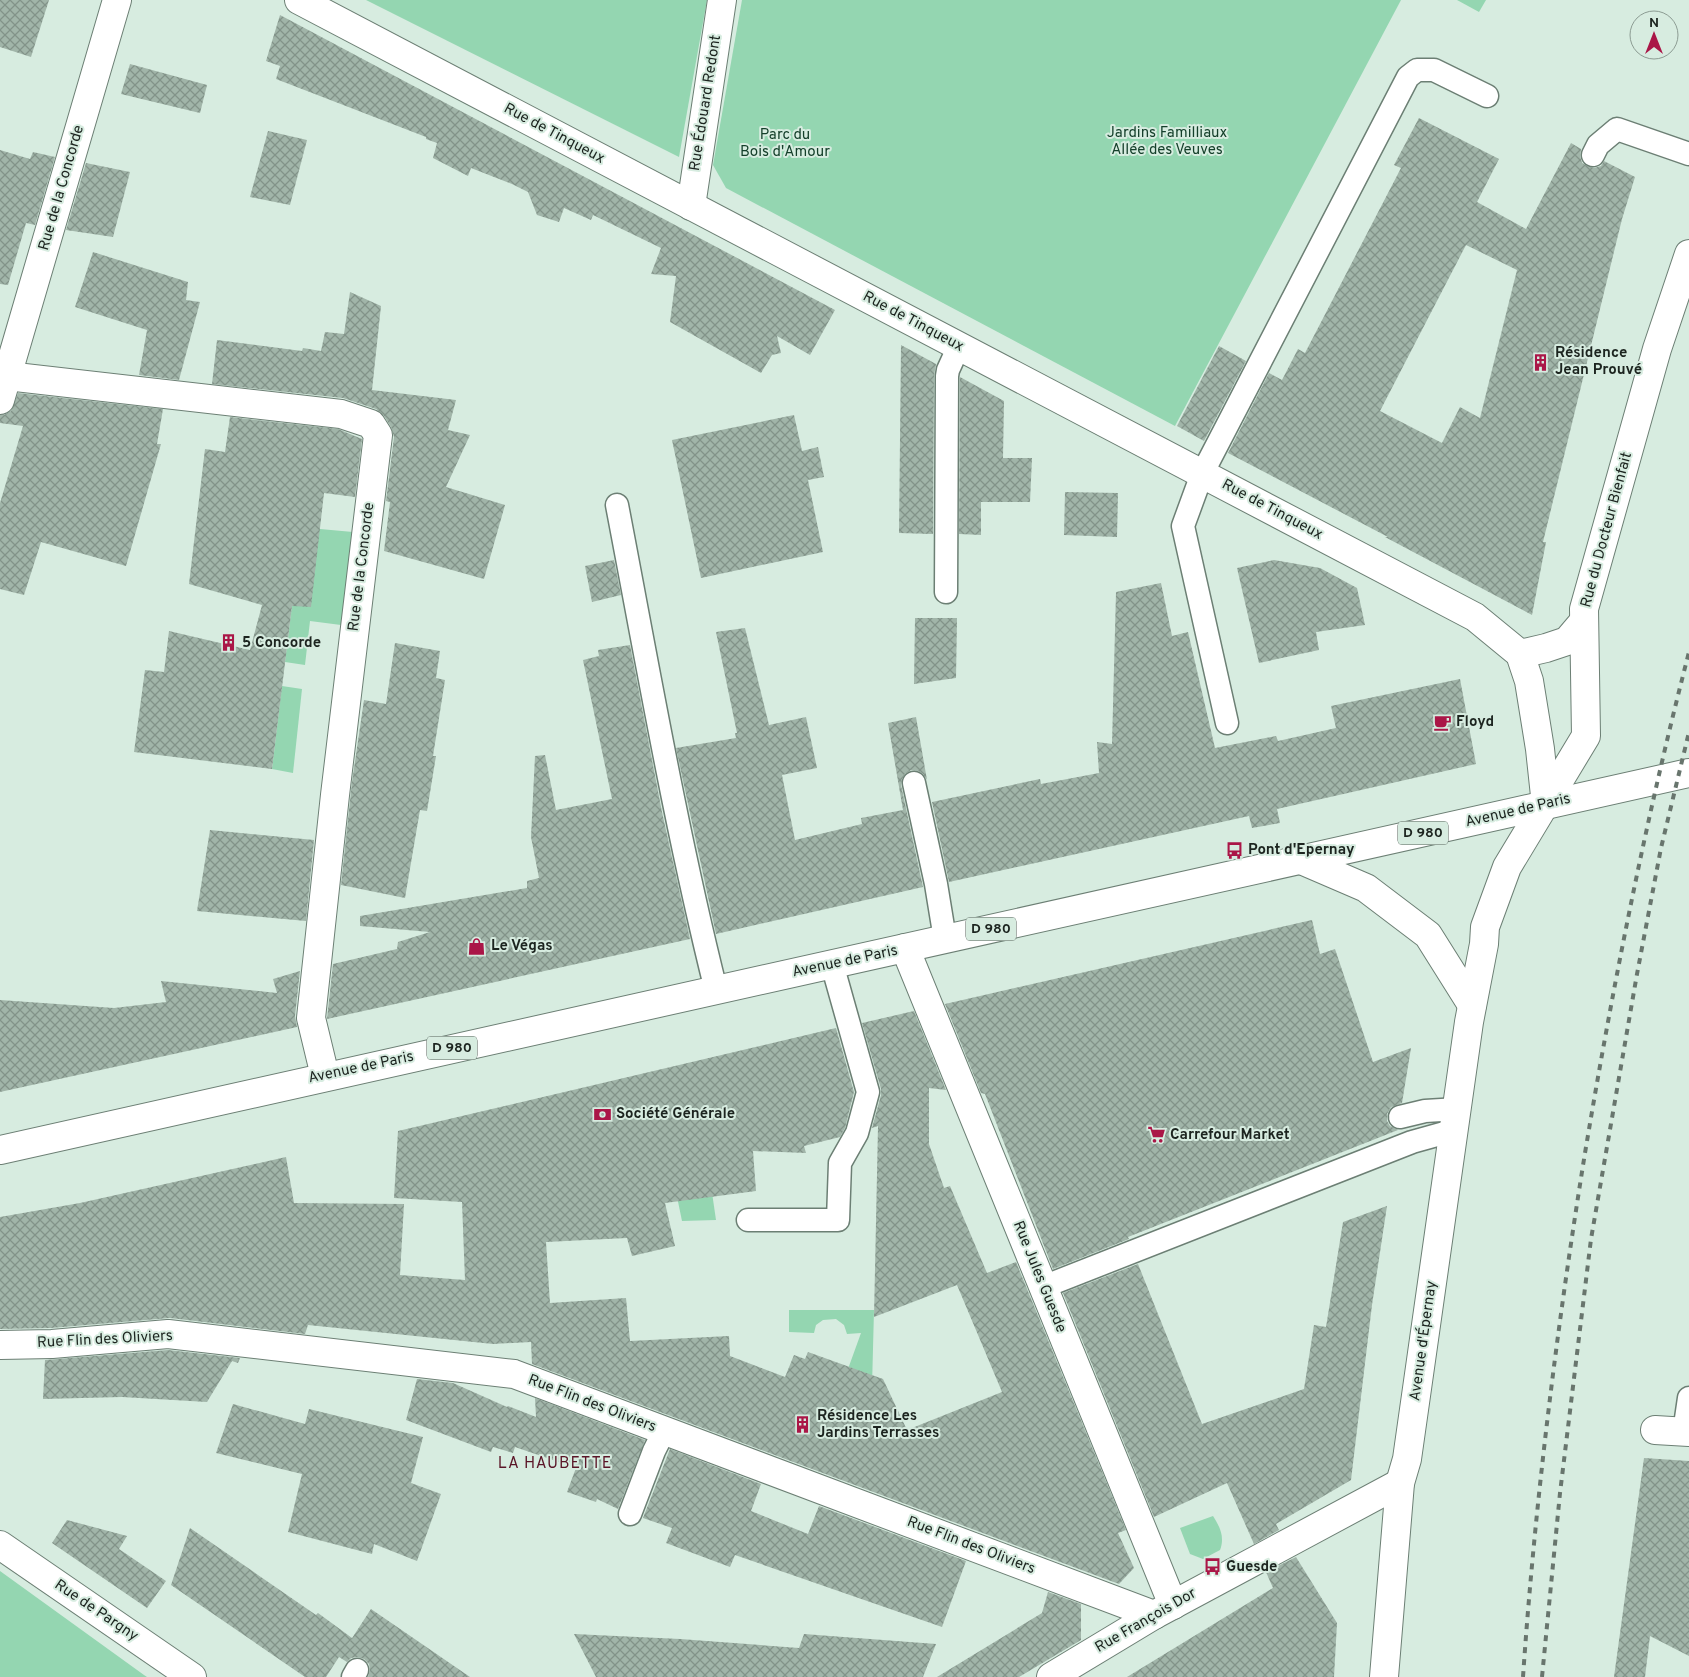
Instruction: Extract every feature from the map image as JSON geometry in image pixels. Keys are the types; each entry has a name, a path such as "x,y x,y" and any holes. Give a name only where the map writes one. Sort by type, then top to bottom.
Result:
{"street":[{"name":"Rue de la Concorde","path":"117,0 3,388 340,414 371,424 378,436 334,805 311,1018 325,1076"},
{"name":"Rue de Tinqueux","path":"299,0 1475,617 1520,654"},
{"name":"Rue Édouard Redont","path":"691,206 722,0"},
{"name":"Rue du Docteur Bienfait","path":"1546,805 1586,736 1584,609 1656,349 1689,254"},
{"path":"1546,805 1540,749 1529,681 1520,654 1567,641 1584,621"},
{"name":"Avenue de Paris","path":"0,1150 1689,773"},
{"name":"Avenue d'Épernay","path":"1384,1677 1400,1483 1407,1460 1472,1005 1484,944 1485,927 1507,867 1546,805"},
{"path":"1301,860 1366,888 1428,935 1472,1005"},
{"name":"Rue Jules Guesde","path":"905,948 1043,1288 1163,1610"},
{"name":"Rue Flin des Oliviers","path":"0,1345 52,1344 168,1334 514,1374 664,1431 1163,1610"},
{"path":"1655,1430 1687,1432"},
{"name":"Rue François Dor","path":"1051,1677 1163,1610 1400,1483"},
{"name":"Rue de Pargny","path":"0,1545 192,1677"}],"lane":[{"path":"1227,723 1183,526 1202,474 1408,78 1416,70 1434,70 1487,96"},
{"path":"1593,155 1598,145 1617,129 1689,154"},
{"path":"946,592 947,376 959,346"},
{"path":"617,505 679,830 702,937 716,990"},
{"path":"914,783 936,884 945,939"},
{"path":"748,1220 838,1220 840,1163 857,1132 868,1092 832,964"},
{"path":"1400,1117 1425,1111 1456,1119"},
{"path":"1043,1288 1412,1142 1456,1119"},
{"path":"1687,1432 1689,1398"},
{"path":"630,1514 654,1451 664,1431"}],"green space":[{"path":"366,0 707,0 679,157"},
{"name":"Jardins Familliaux Allée des Veuves","path":"742,0 1401,0 1175,426 726,188 713,165"},
{"path":"1457,0 1486,0 1479,12"},
{"path":"309,528 353,532 341,625 310,621 305,665 285,662 292,606"},
{"path":"282,686 302,689 293,773 272,769"},
{"path":"709,1172 716,1220 682,1221 675,1187"},
{"path":"789,1310 874,1310 872,1387 844,1380 861,1333 847,1334 844,1325 836,1319 823,1320 816,1325 814,1333 789,1332"},
{"path":"1213,1516 1221,1532 1220,1550 1203,1559 1190,1554 1180,1528"},
{"path":"0,1571 144,1675 147,1677 0,1677"}],"building":[{"path":"0,0 49,0 31,57 0,47"},
{"path":"280,15 835,310 810,355 777,336 781,353 772,355 761,373 670,322 676,276 651,274 661,248 593,215 591,220 564,208 559,222 537,215 528,192 471,168 468,176 433,158 437,143 426,139 426,137 276,79 280,66 266,61"},
{"path":"130,64 207,85 200,113 121,94"},
{"path":"1419,118 1499,159 1477,202 1526,229 1571,143 1581,149 1582,163 1587,166 1594,168 1601,166 1604,161 1635,177 1622,219 1543,542 1546,542 1532,615 1228,453 1269,373 1282,380 1298,349 1305,353 1401,168 1394,165","holes":["1466,245 1517,270 1480,418 1460,407 1442,443 1380,411"]},
{"path":"268,131 307,140 290,205 250,197"},
{"path":"0,150 30,159 33,152 55,157 35,225 26,223 8,285 0,284"},
{"path":"86,163 130,172 113,237 66,230"},
{"path":"93,252 188,282 186,300 200,302 179,380 139,375 147,330 75,307"},
{"path":"350,292 381,306 372,390 456,400 448,430 470,435 446,487 505,505 484,579 384,551 390,502 386,501 394,437 391,427 384,416 376,409 343,398 212,384 217,340 302,351 303,348 321,351 325,332 344,334"},
{"path":"901,345 936,364 934,376 933,534 899,533"},
{"path":"1219,346 1246,361 1204,441 1177,426"},
{"path":"960,377 1004,401 1003,458 1032,458 1030,502 981,502 981,535 959,534"},
{"path":"18,393 163,409 157,444 161,444 126,566 41,542 24,595 0,589 0,503 23,426 0,423 0,415 11,411"},
{"path":"794,415 802,451 818,447 824,477 808,480 823,552 701,578 672,440"},
{"name":"5 Concorde","path":"230,417 338,429 362,439 355,497 324,493 311,607 292,606 272,769 134,752 145,670 164,672 169,631 250,650 262,605 189,584 205,449 225,452"},
{"path":"1065,492 1118,493 1117,537 1064,535"},
{"path":"614,560 621,595 592,602 585,566"},
{"path":"1274,560 1320,568 1357,588 1365,625 1316,632 1319,650 1259,663 1237,568"},
{"path":"1161,583 1172,636 1188,632 1215,748 1276,736 1278,741 1336,728 1331,706 1460,679 1476,764 1277,809 1280,823 1252,828 1249,816 949,882 932,802 1040,779 1041,784 1099,773 1097,742 1112,744 1116,592"},
{"path":"915,618 957,618 956,678 914,684"},
{"path":"745,628 769,725 806,717 817,768 782,775 795,840 862,824 861,818 903,810 888,723 916,717 927,780 923,774 911,770 905,774 901,785 923,887 716,934 676,748 736,738 735,733 737,733 716,632"},
{"path":"395,643 440,651 436,678 445,680 433,756 436,756 427,811 420,810 405,898 341,885 352,782 364,700 386,704"},
{"path":"630,645 662,812 690,939 327,1019 333,964 397,949 398,942 430,932 360,926 360,916 527,888 527,881 539,878 531,837 535,756 545,755 556,810 612,799 583,660 599,656 598,650"},
{"path":"210,830 314,840 306,921 197,911"},
{"path":"1312,920 1320,954 1335,949 1373,1062 1411,1048 1402,1103 1391,1107 1387,1114 1387,1121 1390,1126 1398,1130 1128,1237 1129,1239 1053,1269 985,1094 981,1093 945,1004"},
{"path":"300,971 295,1016 297,1027 0,1092 0,1000 114,1008 166,1002 161,981 277,993 273,979"},
{"path":"914,1011 946,1090 929,1088 929,1144 944,1188 950,1186 987,1273 1016,1262 1126,1530 1118,1533 1134,1568 1119,1584 532,1364 531,1342 493,1344 308,1325 305,1334 170,1318 51,1328 0,1329 0,1217 80,1203 286,1157 294,1203 404,1204 400,1275 465,1280 462,1202 394,1198 398,1131 836,1028 854,1092 845,1128 840,1137 804,1146 806,1153 753,1151 756,1191 665,1203 675,1246 632,1256 627,1238 546,1242 550,1303 626,1298 630,1341 729,1336 730,1356 785,1377 794,1355 805,1359 808,1352 883,1379 907,1430 1002,1392 957,1285 874,1317 878,1126 872,1128 881,1089 862,1023"},
{"path":"1387,1206 1372,1305 1351,1480 1276,1524 1279,1530 1254,1544 1227,1483 1154,1517 1063,1293 1138,1264 1202,1424 1304,1389 1314,1325 1326,1327 1343,1222"},
{"path":"168,1350 240,1358 238,1363 232,1361 207,1402 122,1397 43,1399 45,1360"},
{"path":"417,1379 453,1383 507,1407 536,1417 535,1398 645,1440 618,1509 597,1499 596,1502 567,1492 576,1468 515,1447 513,1453 493,1447 491,1452 406,1420"},
{"path":"233,1404 305,1424 309,1409 423,1437 411,1483 441,1494 417,1561 374,1544 372,1554 288,1532 302,1474 216,1453"},
{"path":"670,1449 761,1484 751,1511 808,1534 819,1506 966,1561 942,1627 735,1555 730,1567 666,1543 672,1528 643,1518"},
{"path":"1644,1458 1689,1461 1689,1656 1650,1636 1645,1677 1614,1677"},
{"path":"67,1520 127,1536 119,1549 166,1581 147,1608 52,1543"},
{"path":"190,1528 316,1615 318,1613 352,1638 343,1652 371,1609 470,1677 368,1677 369,1664 364,1659 351,1658 347,1662 339,1657 326,1677 305,1677 171,1585"},
{"path":"1296,1557 1337,1623 1334,1677 1127,1677 1273,1588 1266,1572"},
{"path":"1048,1592 1081,1604 1081,1640 1019,1677 937,1677 1042,1613"},
{"path":"574,1634 680,1639 799,1648 804,1634 936,1644 923,1677 596,1677"}],"railway":[{"path":"1523,1677 1548,1415 1585,1153 1631,902 1673,714 1689,652"},
{"path":"1542,1677 1560,1493 1591,1239 1661,848 1689,732"}],"place":[{"name":"Résidence Jean Prouvé","path":"1541,362"},
{"name":"5 Concorde","path":"228,643"},
{"name":"Floyd","path":"1442,722"},
{"name":"Pont d'Epernay","path":"1234,850"},
{"name":"Le Végas","path":"477,946"},
{"name":"Société Générale","path":"602,1114"},
{"name":"Carrefour Market","path":"1156,1135"},
{"name":"Résidence Les Jardins Terrasses","path":"803,1425"},
{"name":"Guesde","path":"1212,1567"}],"district":[{"name":"LA HAUBETTE","path":"555,1464"}],"park label":[{"name":"Parc du Bois d'Amour","path":"785,144"}]}
